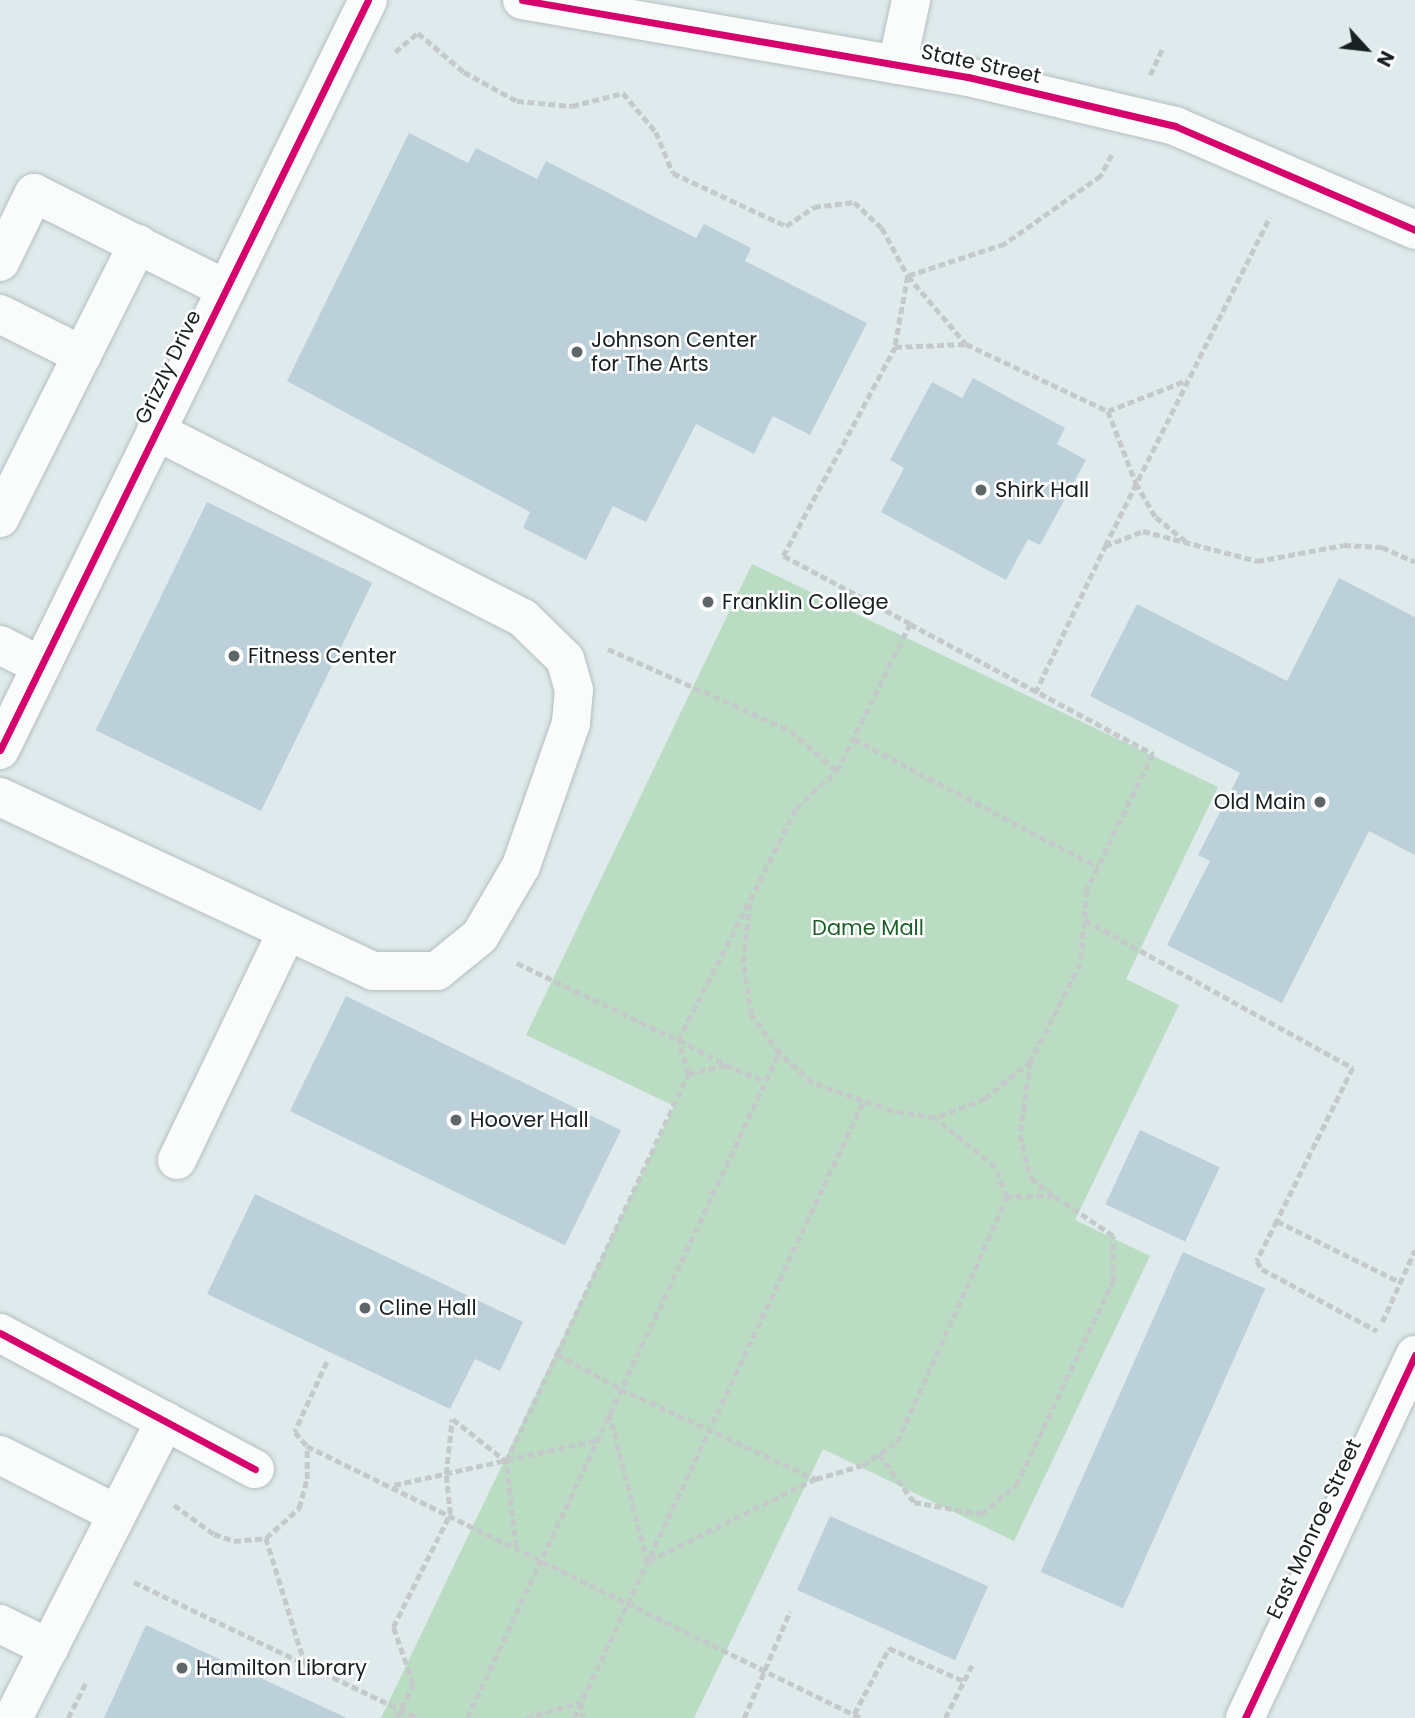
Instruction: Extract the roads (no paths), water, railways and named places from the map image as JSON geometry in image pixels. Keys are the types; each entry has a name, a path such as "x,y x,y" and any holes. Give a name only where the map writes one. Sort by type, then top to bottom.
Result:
{"street":[{"name":"Grizzly Drive","path":"0,750 368,0"},
{"name":"State Street","path":"522,0 897,65 1175,126 1415,230"},
{"path":"897,65 911,0"},
{"path":"0,262 34,193 226,289"},
{"path":"0,519 8,481 82,355 138,244"},
{"path":"0,314 82,355"},
{"path":"0,797 373,971 437,971 480,936 521,866 557,770 571,723 574,690 565,659 523,618 156,431"},
{"path":"0,645 41,666"},
{"path":"177,1160 287,931"},
{"path":"0,1334 255,1469"},
{"name":"East Monroe Street","path":"1245,1718 1415,1355"},
{"path":"13,1718 165,1421"},
{"path":"0,1455 117,1514"},
{"path":"0,1624 49,1648"}],"place":[{"name":"Johnson Center for The Arts","path":"577,352"},
{"name":"Shirk Hall","path":"981,490"},
{"name":"Franklin College","path":"708,602"},
{"name":"Fitness Center","path":"234,656"},
{"name":"Old Main","path":"1320,802"},
{"name":"Hoover Hall","path":"456,1120"},
{"name":"Cline Hall","path":"365,1308"},
{"name":"Hamilton Library","path":"182,1668"}],"park label":[{"name":"Dame Mall","path":"868,928"}]}
